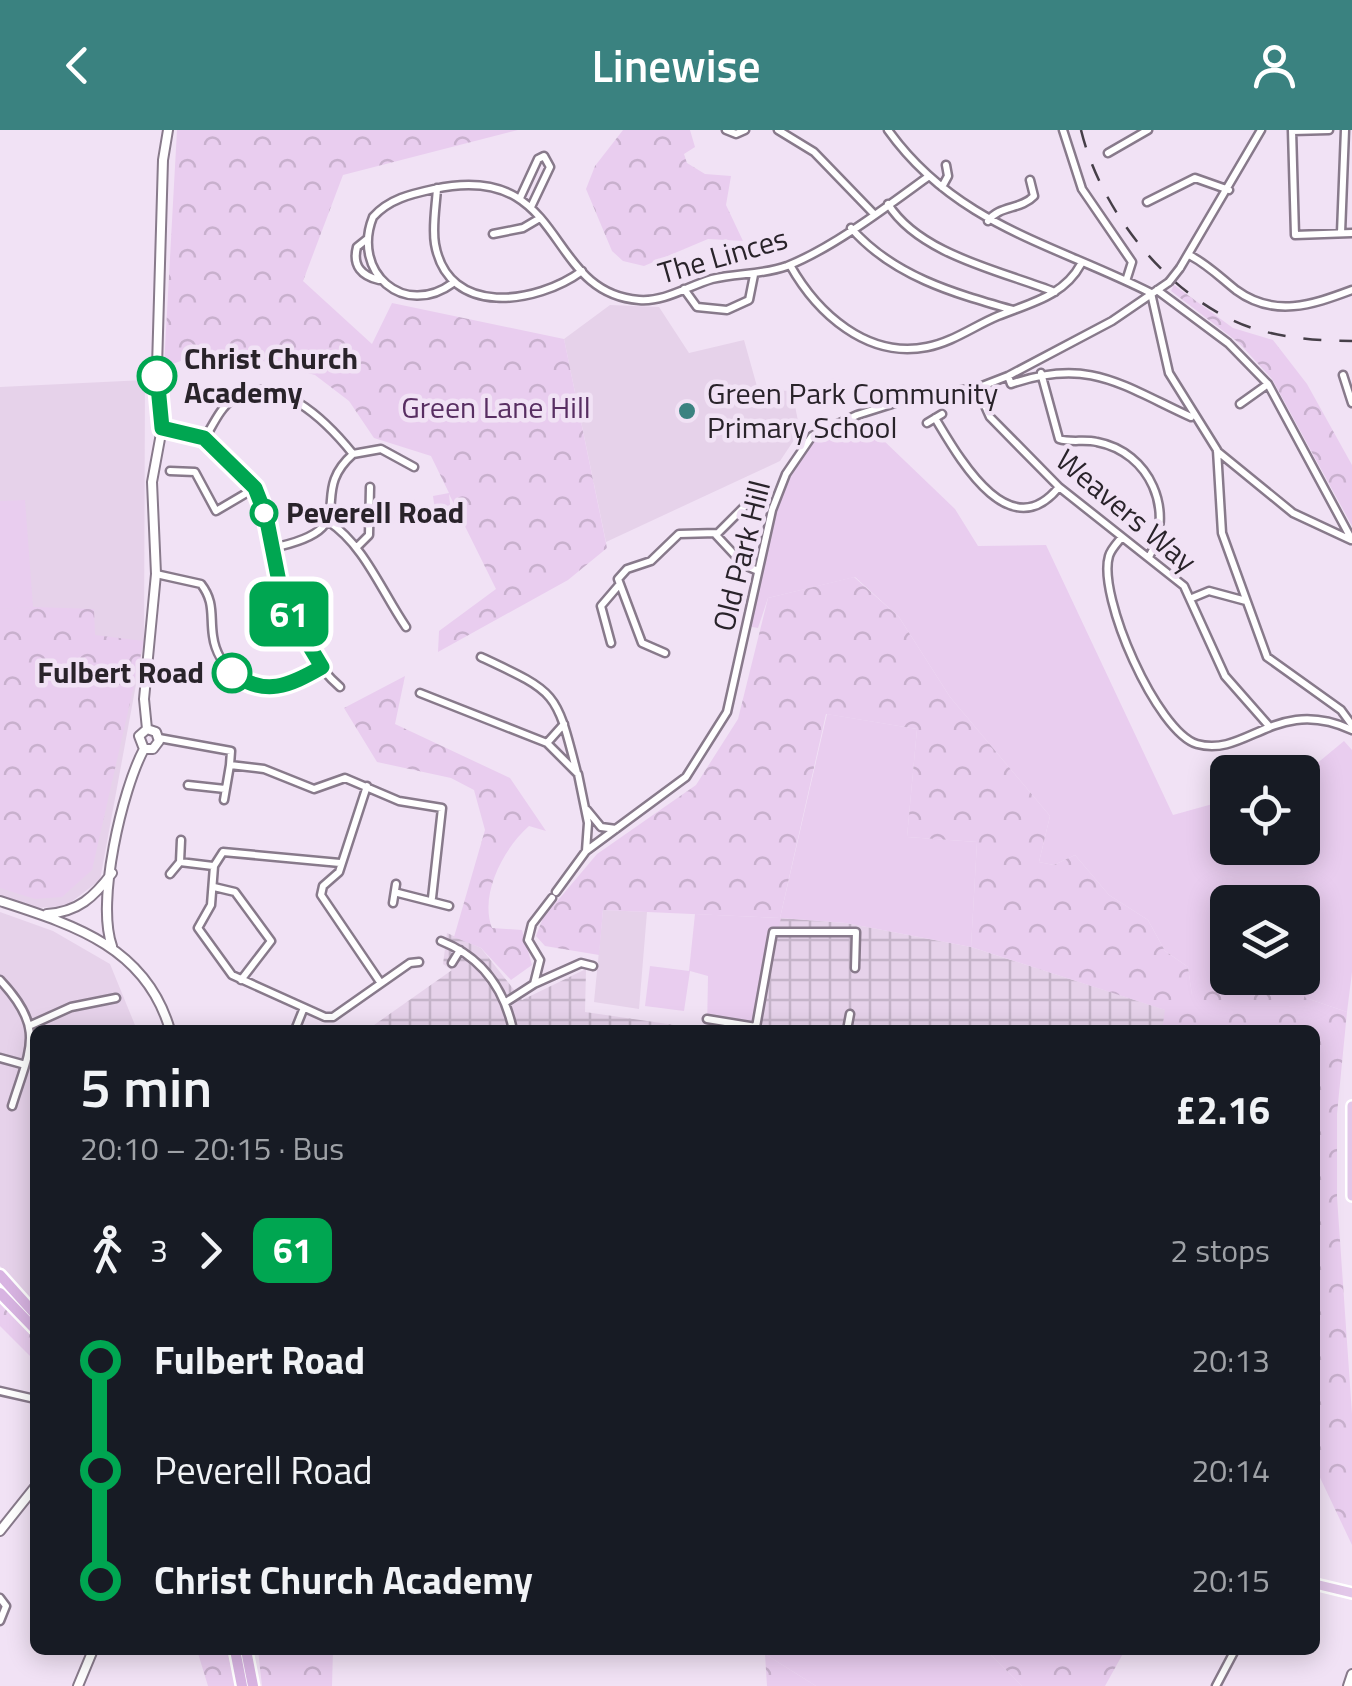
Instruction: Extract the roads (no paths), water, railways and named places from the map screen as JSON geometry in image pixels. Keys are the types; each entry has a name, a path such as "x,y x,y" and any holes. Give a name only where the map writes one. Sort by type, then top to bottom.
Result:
{"highway":[{"path":"0,1276 30,1309"},
{"path":"0,1293 30,1323"},
{"path":"236,1655 242,1686"},
{"path":"247,1655 253,1686"}],"main road":[{"path":"1352,1106 1352,1196"},
{"path":"1320,1585 1352,1593"}],"street":[{"path":"146,730 144,698 156,574 152,482 162,428 157,367 162,160 168,130"},
{"path":"726,130 736,134 745,130"},
{"path":"778,130 814,152 873,214"},
{"path":"888,130 942,187 988,221 1154,292 1228,343 1268,384 1352,540"},
{"path":"1063,130 1082,189 1132,262 1126,281"},
{"path":"1108,153 1148,130"},
{"name":"Old Park Hill","path":"534,984 540,960 528,940 532,924 586,852 686,777 727,712 786,474 812,436 857,415 914,397 976,388 1008,376 1112,322 1169,282 1190,256 1261,130"},
{"path":"1328,130 1292,130 1295,235 1352,233"},
{"path":"1341,233 1345,130"},
{"path":"519,198 538,159 544,156 550,167 531,207"},
{"path":"942,187 948,176 946,165"},
{"name":"The Linces","path":"367,239 373,217 406,195 482,182 531,207 582,272 610,293 639,300 714,279 754,276 790,265 930,176"},
{"path":"1147,202 1194,178 1229,190"},
{"path":"988,221 994,212 1028,203 1034,196 1030,180"},
{"path":"436,188 435,243 454,283 488,297 524,298 550,292 582,272"},
{"path":"888,204 907,228 926,240 1056,292"},
{"path":"493,234 524,228 540,218"},
{"path":"851,228 876,255 910,276 1014,310"},
{"path":"367,239 358,247 356,264 368,278 380,280 402,295 415,296 435,293 454,283"},
{"path":"367,239 370,263 380,280"},
{"path":"1190,256 1248,298 1266,306 1294,308 1352,290"},
{"path":"790,265 819,305 846,330 880,346 929,346 1056,292 1081,264"},
{"path":"684,290 697,307 726,310 749,300 754,276"},
{"path":"1154,292 1169,372 1192,417 1217,450 1292,513 1352,540"},
{"path":"983,300 990,309 986,322"},
{"path":"1008,376 1011,384 1041,374 1092,372 1192,417"},
{"path":"1041,374 1059,439 1116,448 1142,467 1151,480 1160,516 1159,534 1149,558"},
{"path":"1343,375 1352,403"},
{"path":"1240,404 1268,384"},
{"name":"Weavers Way","path":"976,388 990,418 1059,488 1177,579 1192,598 1225,676 1269,726"},
{"path":"204,438 232,400 259,390 300,404 353,454"},
{"path":"934,418 969,474 994,497 1034,506 1047,501 1059,488"},
{"path":"162,428 204,438 255,488 283,602 322,667 340,686"},
{"path":"272,548 305,540 329,522 334,480 353,454 381,449 414,468"},
{"path":"1217,450 1222,534 1268,658 1341,710 1352,728"},
{"path":"170,472 195,472 216,511 255,488"},
{"path":"358,546 368,536 370,487"},
{"path":"611,643 601,606 619,585 622,572 644,566 679,534 717,533 746,506"},
{"path":"329,522 358,546 365,566 406,627"},
{"path":"717,533 744,565 759,571"},
{"path":"1122,537 1109,556 1111,596 1142,675 1161,711 1186,739 1213,746 1292,718 1314,717 1352,728"},
{"path":"156,574 193,580 207,592 218,655 248,685 280,688 322,667"},
{"path":"619,585 642,643 665,653"},
{"path":"1192,598 1209,591 1247,602"},
{"path":"481,657 531,680 560,705 584,805 586,852"},
{"path":"420,693 547,743 578,774"},
{"path":"547,743 564,723"},
{"path":"146,730 159,738 231,751 224,800"},
{"path":"112,946 107,930 112,872 128,785 144,748 139,736 146,730"},
{"path":"144,748 153,749 159,738"},
{"path":"230,765 264,769 305,788 346,778 399,801 442,808 432,898"},
{"path":"188,784 225,790"},
{"path":"367,786 336,876 322,889 323,900 380,982"},
{"path":"584,805 602,827 616,829"},
{"path":"170,874 180,862 181,840"},
{"path":"340,864 228,852 214,866 211,905 198,928 232,975 303,1010 333,1017 380,982 419,962"},
{"path":"180,862 214,866"},
{"path":"42,914 65,913 84,904 112,872"},
{"path":"214,887 235,892 271,941 241,980"},
{"path":"393,903 397,889 448,906"},
{"path":"0,900 42,914 112,946 153,990 170,1025"},
{"path":"0,912 13,905"},
{"path":"757,1025 773,932 856,932 855,968"},
{"path":"441,940 460,950 492,978 506,1002 512,1025"},
{"path":"452,963 460,950"},
{"path":"506,1002 534,984 581,963 593,966"},
{"path":"0,980 32,1025 70,1007 116,998"},
{"path":"0,999 10,990"},
{"path":"297,1025 303,1010"},
{"path":"849,1025 850,1014"},
{"path":"707,1019 740,1025"},
{"path":"12,1106 30,1043"},
{"path":"0,1058 22,1064"},
{"path":"0,1392 30,1398"},
{"path":"0,1531 30,1493"},
{"path":"0,1598 6,1606 0,1621"},
{"path":"78,1686 91,1655"},
{"path":"1216,1686 1232,1655"},
{"path":"1348,1686 1352,1674"}],"railway":[{"path":"1081,130 1091,161 1122,221 1167,275 1194,297 1252,328 1302,338 1352,341"}],"place":[{"name":"Christ Church Academy","path":"157,376"},
{"name":"Green Park Community Primary School","path":"687,411"},
{"name":"Peverell Road","path":"264,513"},
{"name":"Fulbert Road","path":"232,673"}],"park label":[{"name":"Green Lane Hill","path":"496,408"}]}
